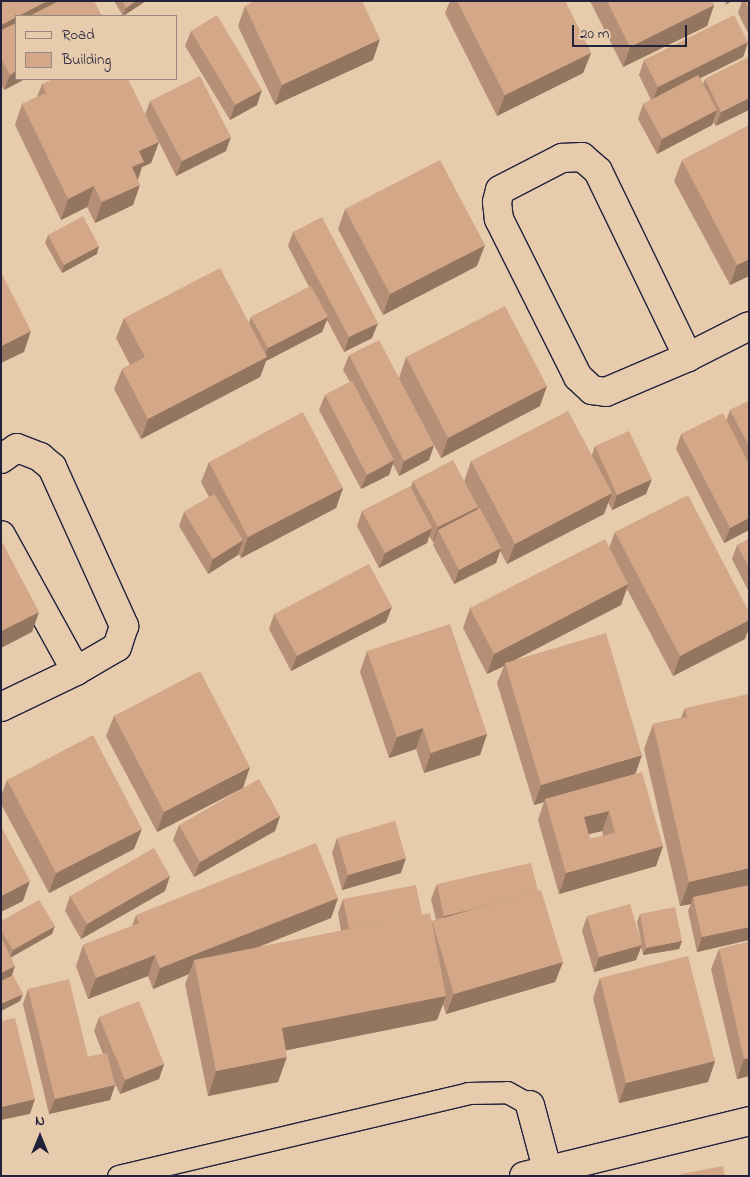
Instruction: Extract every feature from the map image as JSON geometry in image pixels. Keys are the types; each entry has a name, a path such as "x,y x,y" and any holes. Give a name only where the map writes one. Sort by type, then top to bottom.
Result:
{"street":[{"path":"688,357 598,170 582,157 562,158 500,190 496,202 499,219 578,377 592,390 606,392 688,357 749,326"},
{"path":"1,459 17,448 40,457 52,467 124,626 117,648 76,671 1,707"},
{"path":"1,535 76,671"},
{"path":"530,1105 540,1174 749,1122"}],"lane":[{"path":"118,1176 468,1092 507,1092 530,1105"}],"building":[{"path":"1,1 47,1 20,15 15,15 15,18 1,25"},
{"path":"59,1 94,1 101,15 31,15"},
{"path":"122,1 136,1 126,8"},
{"path":"255,1 362,1 380,39 282,85 245,6"},
{"path":"457,1 565,1 591,53 505,95"},
{"path":"607,1 712,1 714,5 630,47"},
{"path":"745,1 749,1 749,10"},
{"path":"217,15 262,90 235,105 191,31"},
{"path":"734,15 748,42 658,87 644,60"},
{"path":"15,23 15,72 10,75 1,58 1,30"},
{"path":"749,57 749,98 721,112 705,79"},
{"path":"698,75 717,110 662,139 643,104"},
{"path":"200,76 231,137 182,161 150,101"},
{"path":"51,80 128,80 159,142 139,151 144,162 132,167 140,185 102,202 94,186 68,199 22,104 46,93 42,84"},
{"path":"749,125 749,259 737,265 682,160"},
{"path":"440,160 485,245 390,294 345,209"},
{"path":"83,216 99,246 64,265 48,235"},
{"path":"322,217 378,323 349,337 293,232"},
{"path":"220,268 267,357 148,419 122,369 145,357 124,318"},
{"path":"1,272 31,331 1,346"},
{"path":"311,286 328,317 268,348 251,317"},
{"path":"505,306 547,386 448,438 406,357"},
{"path":"379,340 434,445 404,461 349,355"},
{"path":"352,381 394,460 367,475 325,395"},
{"path":"749,401 749,446 730,410"},
{"path":"568,411 612,493 515,544 471,461"},
{"path":"303,412 343,488 248,537 209,462"},
{"path":"723,413 749,464 749,518 730,528 681,434"},
{"path":"629,431 652,479 617,495 595,446"},
{"path":"453,460 478,507 438,527 413,481"},
{"path":"410,486 432,528 385,553 362,511"},
{"path":"214,494 243,540 213,559 184,512"},
{"path":"688,495 749,612 749,620 680,656 615,532"},
{"path":"480,508 501,548 459,570 438,530"},
{"path":"605,539 628,584 494,654 470,608"},
{"path":"749,539 749,567 737,545"},
{"path":"1,540 39,612 1,631"},
{"path":"369,564 392,607 297,656 274,614"},
{"path":"450,624 487,734 431,753 423,728 397,737 367,651"},
{"path":"606,633 642,755 541,785 505,663"},
{"path":"200,671 250,767 164,812 114,716"},
{"path":"749,694 749,868 689,882 653,724 687,717 685,708"},
{"path":"93,735 142,829 56,873 7,780"},
{"path":"642,772 663,846 566,873 545,799","holes":["609,811 615,833 590,839 584,817"]},
{"path":"259,779 280,816 200,862 179,825"},
{"path":"395,821 406,858 348,875 337,838"},
{"path":"1,826 30,881 1,896"},
{"path":"316,843 338,898 160,968 155,955 96,978 83,945 139,923 136,915"},
{"path":"154,848 170,876 87,924 70,896"},
{"path":"531,863 538,891 444,916 437,884"},
{"path":"416,885 422,915 349,929 343,899"},
{"path":"749,885 749,927 702,937 693,897"},
{"path":"541,890 563,962 454,994 432,921"},
{"path":"39,900 55,926 13,950 1,930 1,921"},
{"path":"630,904 642,945 599,957 587,916"},
{"path":"675,907 682,941 646,948 640,914"},
{"path":"430,913 446,996 282,1028 287,1057 216,1071 194,960"},
{"path":"1,937 15,966 1,973"},
{"path":"749,942 749,1058 744,1059 719,949"},
{"path":"688,956 715,1061 626,1083 600,978"},
{"path":"13,975 23,994 1,1004 1,981"},
{"path":"69,979 88,1057 107,1053 115,1085 55,1099 28,989"},
{"path":"139,1001 164,1064 125,1080 99,1017"},
{"path":"15,1018 35,1099 1,1107 1,1021"},
{"path":"723,1166 725,1176 681,1176 681,1174"}]}
